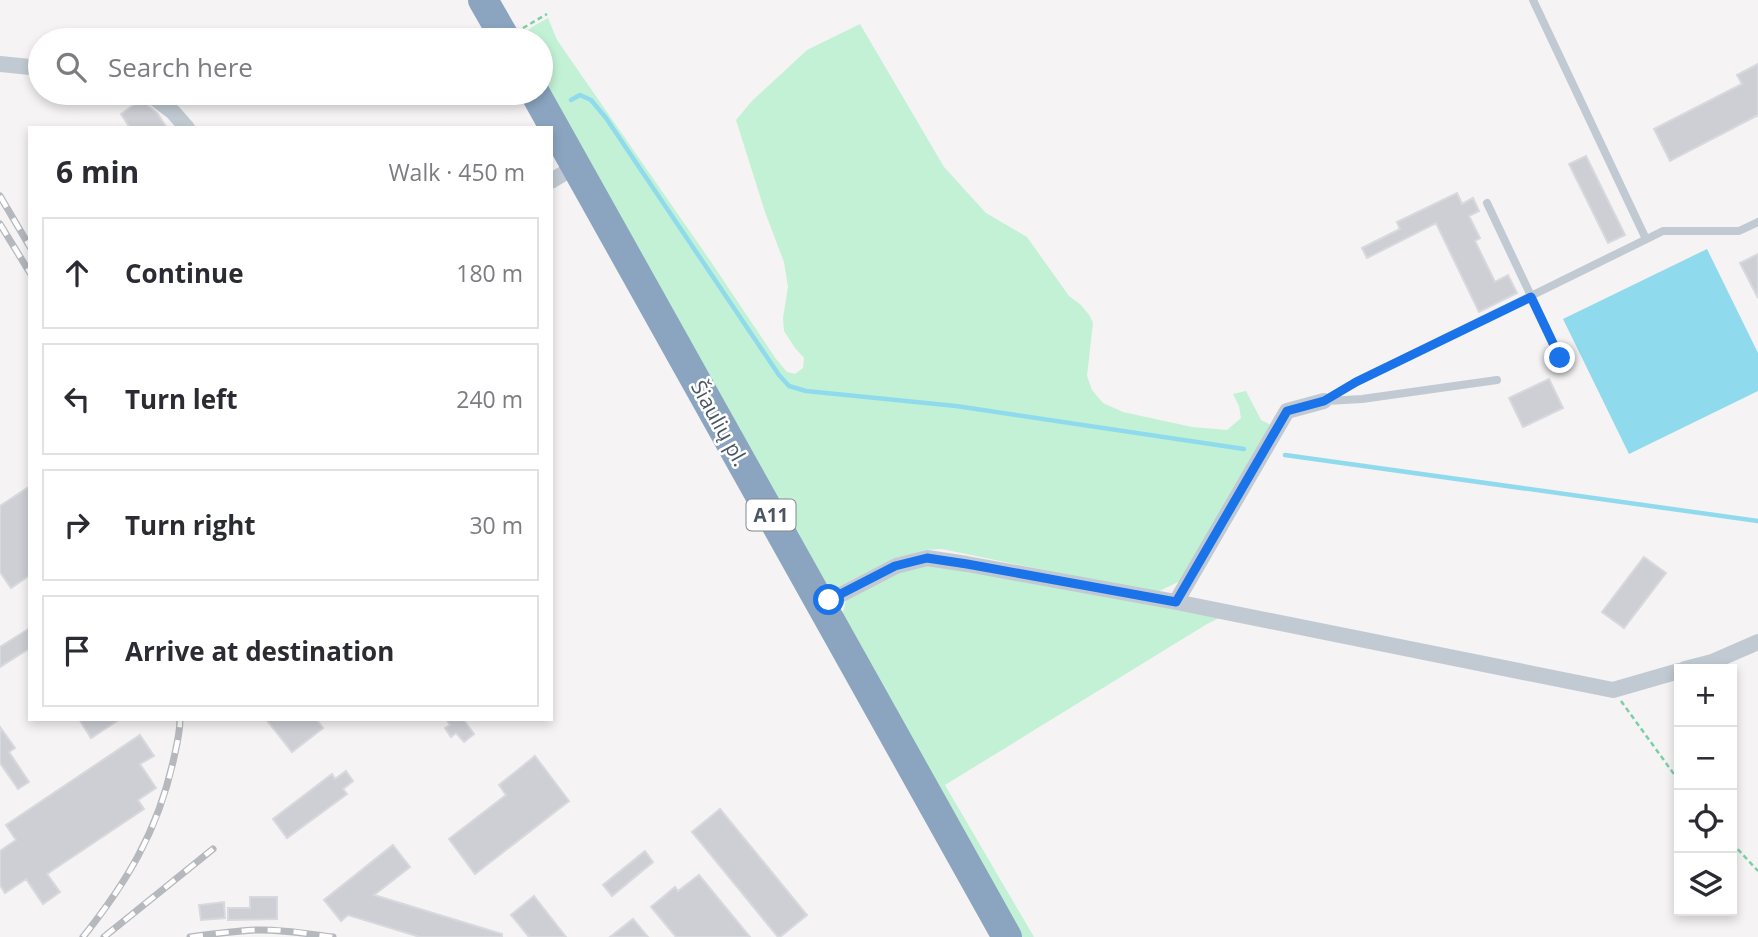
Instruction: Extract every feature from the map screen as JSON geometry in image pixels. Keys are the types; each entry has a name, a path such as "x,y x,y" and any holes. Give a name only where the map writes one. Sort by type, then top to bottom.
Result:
{"highway":[{"path":"483,0 499,28"},
{"name":"Šiaulių pl.","path":"539,105 547,126"},
{"name":"Šiaulių pl.","path":"553,143 564,173 820,603 1007,937"}],"street":[{"path":"0,64 28,67"},
{"path":"165,105 185,126"},
{"path":"1176,602 1287,411 1324,401"},
{"path":"820,603 895,566 927,558 1176,602 1613,690 1674,672"},
{"path":"1704,664 1758,642"}],"lane":[{"path":"1533,0 1646,239"},
{"path":"1487,203 1560,358"},
{"path":"1324,401 1356,382 1663,231 1739,231 1758,222"},
{"path":"1324,401 1362,399 1496,380"}],"path":[{"path":"523,28 547,13"},
{"path":"1613,690 1674,774"},
{"path":"1737,848 1758,871"}],"green space":[{"path":"548,18 552,28 531,28"},
{"path":"860,24 944,167 986,213 1027,237 1069,296 1090,316 1093,323 1087,376 1092,390 1103,403 1123,412 1192,427 1227,430 1241,418 1233,394 1246,391 1261,420 1271,425 1180,581 1155,593 942,549 925,550 893,559 840,586 826,585 553,101 553,30 557,40 787,372 795,374 803,368 804,358 784,331 783,318 788,287 784,262 736,120 752,101 807,50"},
{"path":"914,567 954,567 1219,618 945,785 1034,937 1019,937 842,615 850,597"}],"water":[{"path":"1707,249 1758,353 1758,391 1629,454 1563,319"}],"building":[{"path":"1758,64 1758,115 1670,161 1654,129 1742,84 1737,75"},
{"path":"134,105 147,105 166,126 129,126 121,114"},
{"path":"1586,156 1625,235 1608,243 1569,164"},
{"path":"1457,193 1462,204 1473,198 1479,211 1469,216 1480,238 1475,241 1495,282 1508,275 1517,293 1479,312 1436,223 1367,258 1362,248 1400,229 1397,222"},
{"path":"1758,254 1758,298 1740,263"},
{"path":"1549,379 1563,408 1523,427 1509,398"},
{"path":"28,487 28,576 11,588 0,572 0,506"},
{"path":"1644,557 1666,573 1624,628 1602,612"},
{"path":"28,629 28,649 0,667 0,647"},
{"path":"80,721 117,721 91,738"},
{"path":"268,721 318,721 323,728 292,752"},
{"path":"447,721 464,721 474,734 464,742 456,733 451,737 445,728 450,725"},
{"path":"0,727 15,748 9,752 29,782 18,789 0,763"},
{"path":"140,735 154,756 140,764 156,788 138,800 144,809 47,874 60,892 43,904 26,879 5,893 0,885 0,851 16,840 6,825"},
{"path":"535,756 569,801 475,874 449,839 506,795 499,785"},
{"path":"346,771 353,781 343,789 347,794 287,838 273,819 332,774 335,779"},
{"path":"720,809 807,915 780,937 692,832"},
{"path":"393,845 410,867 374,895 502,934 502,937 420,937 348,915 341,921 324,900"},
{"path":"645,851 653,862 612,896 603,885"},
{"path":"699,875 750,937 676,937 651,907 675,887 678,891"},
{"path":"534,896 566,937 529,937 511,915"},
{"path":"250,897 277,897 277,919 228,920 228,908 250,908"},
{"path":"224,902 225,918 201,920 199,905"},
{"path":"633,919 648,937 610,937"}],"waterway":[{"path":"571,100 580,95 591,100 606,118 789,386 806,391 956,406 1244,449"},
{"path":"1285,455 1758,521"}],"railway":[{"path":"0,196 28,244"},
{"path":"0,224 28,270"},
{"path":"83,937 127,876 149,834 166,787 178,741 180,721"},
{"path":"104,937 213,849"},
{"path":"190,937 266,930 333,937"}],"route":[{"path":"829,600 895,566 927,558 1176,602 1287,411 1324,401 1356,382 1531,297 1560,358"}]}
